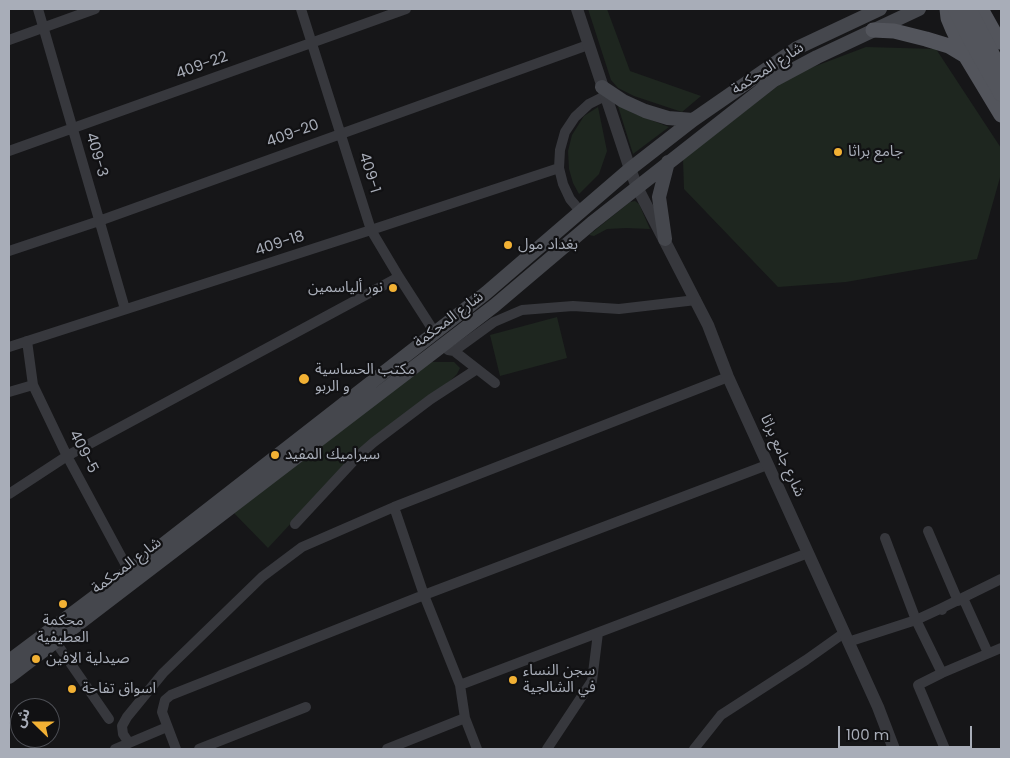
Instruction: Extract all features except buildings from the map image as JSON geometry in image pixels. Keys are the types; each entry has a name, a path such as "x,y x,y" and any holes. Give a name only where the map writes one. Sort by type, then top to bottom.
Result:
{"main road":[{"name":"شارع المحكمة","path":"9,677 196,534 439,339 486,293 630,168 693,120 797,48 880,9"},
{"name":"شارع المحكمة","path":"9,661 439,339 494,306 592,223 774,80 817,56 920,9"},
{"path":"946,9 948,18 967,60 1001,115"},
{"path":"956,9 1001,94"},
{"path":"969,9 1001,71"},
{"path":"981,9 998,40"},
{"path":"992,9 992,20 998,40"},
{"path":"967,60 963,40 965,32 971,26 987,29 998,40"},
{"path":"873,30 894,30 941,43 957,50 967,60"},
{"path":"604,91 645,111 668,118 693,120"},
{"path":"665,239 660,218 659,197 668,162"}],"street":[{"name":"409-3","path":"38,9 125,309"},
{"path":"9,40 95,9"},
{"name":"409-1","path":"301,9 371,230 398,277 439,339"},
{"name":"409-22","path":"9,151 406,9"},
{"name":"شارع جامع براثا","path":"577,9 637,187 696,300 728,377 894,747"},
{"name":"409-20","path":"9,251 588,45"},
{"path":"581,212 570,199 563,184 559,168 560,150 565,132 575,117 604,91"},
{"name":"409-18","path":"9,347 559,168"},
{"path":"9,494 67,456 398,277"},
{"path":"454,351 494,322 522,310 573,306 619,308 696,300"},
{"path":"439,339 448,350 454,351 495,383"},
{"name":"409-5","path":"27,342 32,385 67,456 129,571"},
{"path":"295,524 346,468 374,442 431,399 476,369"},
{"path":"129,743 123,734 122,726 127,717 163,673 262,577 302,547 394,506 728,377"},
{"path":"9,392 32,385"},
{"path":"176,749 162,712 165,700 171,695 424,595 767,464"},
{"path":"394,506 424,595 460,685 465,718 477,749"},
{"path":"928,531 988,653"},
{"path":"885,538 916,620 942,673"},
{"path":"460,685 808,553"},
{"path":"694,749 721,715 806,660 846,638 916,620 961,600 1001,579"},
{"path":"547,749 592,681 598,633"},
{"path":"55,641 109,719"},
{"path":"945,749 918,685 1001,648"},
{"path":"152,686 165,700"},
{"path":"199,749 306,707"},
{"path":"387,749 465,718"},
{"path":"115,749 167,727"}],"shaded area":[{"path":"588,9 607,9 630,71 701,96 682,112 634,96 618,88 611,80"},
{"path":"866,47 936,49 1001,148 1001,174 977,259 846,282 778,287 684,189 683,159 792,75"},
{"path":"617,103 633,113 669,127 633,154"},
{"path":"598,107 607,151 599,174 579,194 569,169 568,151 572,135 584,116"},
{"path":"635,201 639,204 650,229 607,229 594,236 589,235 630,202"},
{"path":"557,317 567,358 500,376 490,335"},
{"path":"432,362 454,362 460,368 450,381 360,449 268,548 232,511 420,366"}],"place":[{"name":"جامع براثا","path":"838,152"},
{"name":"بغداد مول","path":"508,245"},
{"name":"نور ألياسمين","path":"393,288"},
{"name":"مكتب الحساسية و الربو","path":"304,379"},
{"name":"سيراميك المفيد","path":"275,455"},
{"name":"محكمة العطيفية","path":"63,604"},
{"name":"صيدلية الافين","path":"36,659"},
{"name":"سجن النساء في الشالجية","path":"513,680"},
{"name":"اسواق تفاحة","path":"72,689"}]}
